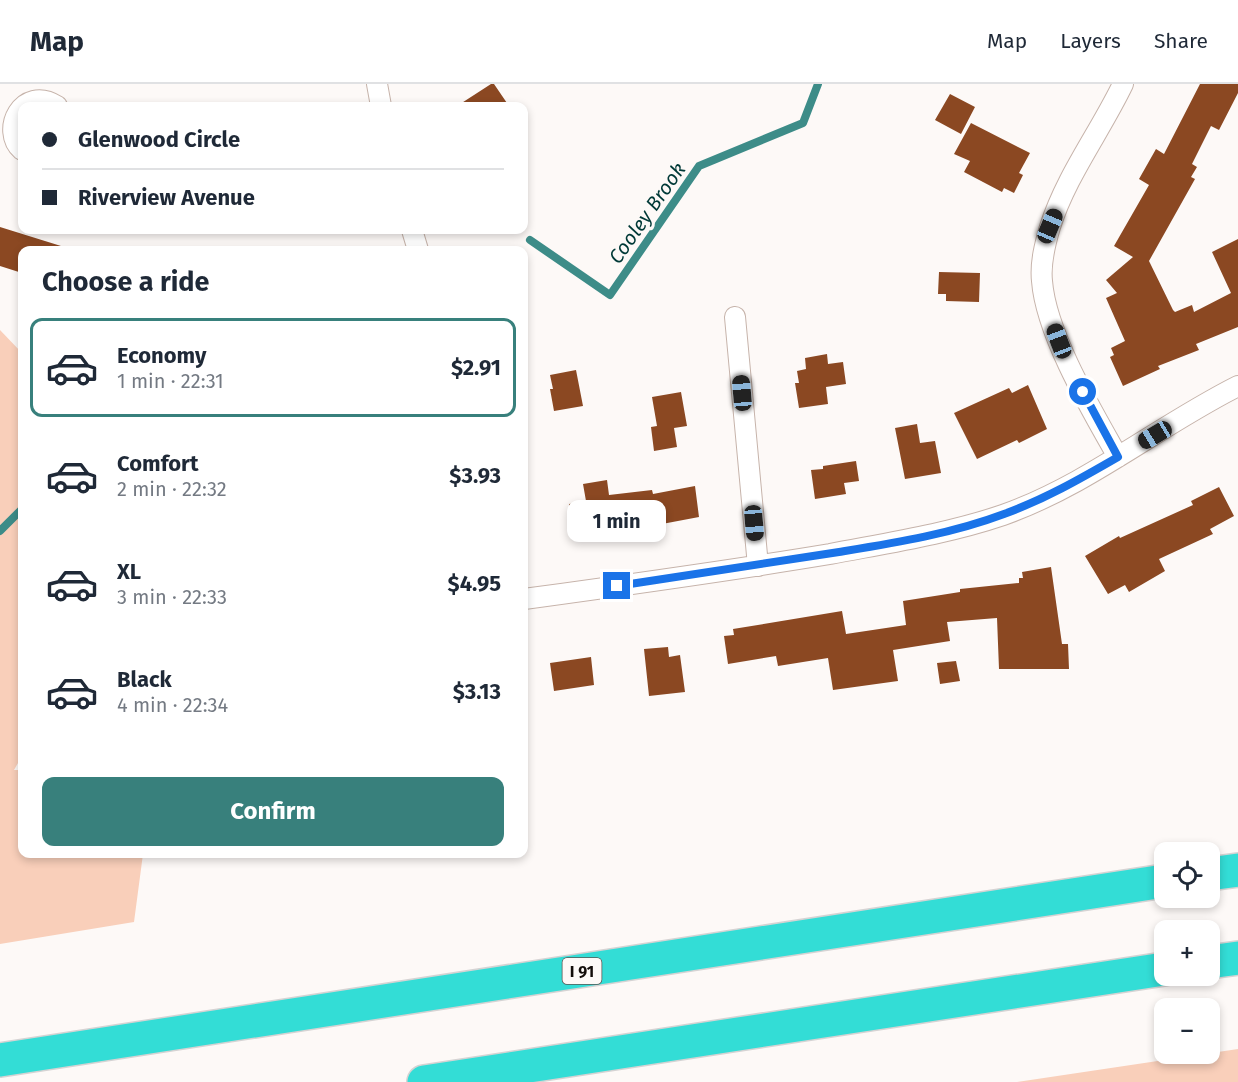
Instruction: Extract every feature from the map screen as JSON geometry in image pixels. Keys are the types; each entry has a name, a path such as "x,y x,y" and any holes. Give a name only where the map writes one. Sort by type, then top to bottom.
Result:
{"highway":[{"path":"1220,872 1238,870"},
{"name":"I 91","path":"0,1060 1154,883"},
{"path":"1220,960 1238,957"},
{"path":"424,1082 1154,971"}],"street":[{"path":"377,84 380,102"},
{"path":"1118,457 1091,409 1059,341 1043,292 1042,267 1050,226 1123,84"},
{"path":"18,147 7,137 3,122 7,108 32,88 53,102"},
{"path":"735,317 758,566"},
{"path":"528,599 758,566 891,543 1002,515 1057,493 1238,386"}],"shaded area":[{"path":"0,330 18,349 18,763 14,770 18,770 18,858 142,858 134,922 0,944"},
{"path":"1238,1049 1238,1082 1017,1082 1154,1062 1154,1064 1220,1064 1220,1052"}],"building":[{"path":"494,84 506,102 463,102"},
{"path":"1200,84 1238,84 1238,93 1219,130 1211,126 1192,164 1197,167 1191,177 1195,179 1149,261 1173,310 1175,312 1192,305 1194,312 1231,293 1212,252 1238,239 1238,327 1196,344 1199,350 1158,366 1160,369 1123,386 1110,357 1114,355 1111,348 1125,341 1106,298 1117,293 1106,280 1133,257 1114,246 1149,185 1139,179 1156,149 1164,154"},
{"path":"950,94 975,107 961,134 935,120"},
{"path":"971,123 1030,153 1019,173 1023,175 1014,193 1004,188 1002,192 964,172 970,161 954,154"},
{"path":"0,227 61,246 18,246 18,272 0,266"},
{"path":"939,272 980,273 979,302 946,301 946,294 938,294"},
{"path":"827,354 828,364 843,362 846,384 826,387 828,404 799,408 795,383 799,383 797,371 806,369 805,358"},
{"path":"576,370 583,406 554,411 550,375"},
{"path":"1028,385 1047,429 1019,443 1017,440 977,459 954,413 1009,388 1012,393"},
{"path":"681,392 687,426 674,428 677,447 654,451 651,427 657,426 652,397"},
{"path":"917,424 920,443 935,441 941,473 905,479 895,428"},
{"path":"856,461 859,481 844,483 846,494 815,499 811,470"},
{"path":"607,480 609,495 652,490 653,494 695,486 699,517 662,524 660,513 607,520 608,530 574,536 569,504 586,501 583,484"},
{"path":"1219,487 1234,516 1210,529 1213,534 1159,559 1165,571 1129,592 1125,585 1108,594 1085,556 1119,536 1120,538 1193,505 1191,501"},
{"path":"1051,567 1062,644 1068,644 1069,669 999,669 997,618 947,622 950,641 893,650 898,681 833,690 828,658 778,666 776,656 728,664 724,636 734,635 733,629 842,611 846,634 906,625 903,601 960,592 960,589 1019,583 1019,578 1023,578 1022,572"},
{"path":"668,647 669,657 680,655 685,692 649,696 644,649"},
{"path":"591,657 594,685 554,691 550,663"},
{"path":"956,661 960,681 940,684 937,663"}],"waterway":[{"name":"Cooley Brook","path":"530,240 610,295 699,166 803,123 818,84"},
{"name":"Cooley Brook","path":"0,531 18,513"}],"route":[{"path":"617,586 758,566 891,543 1002,515 1057,493 1118,457 1083,392"}]}
